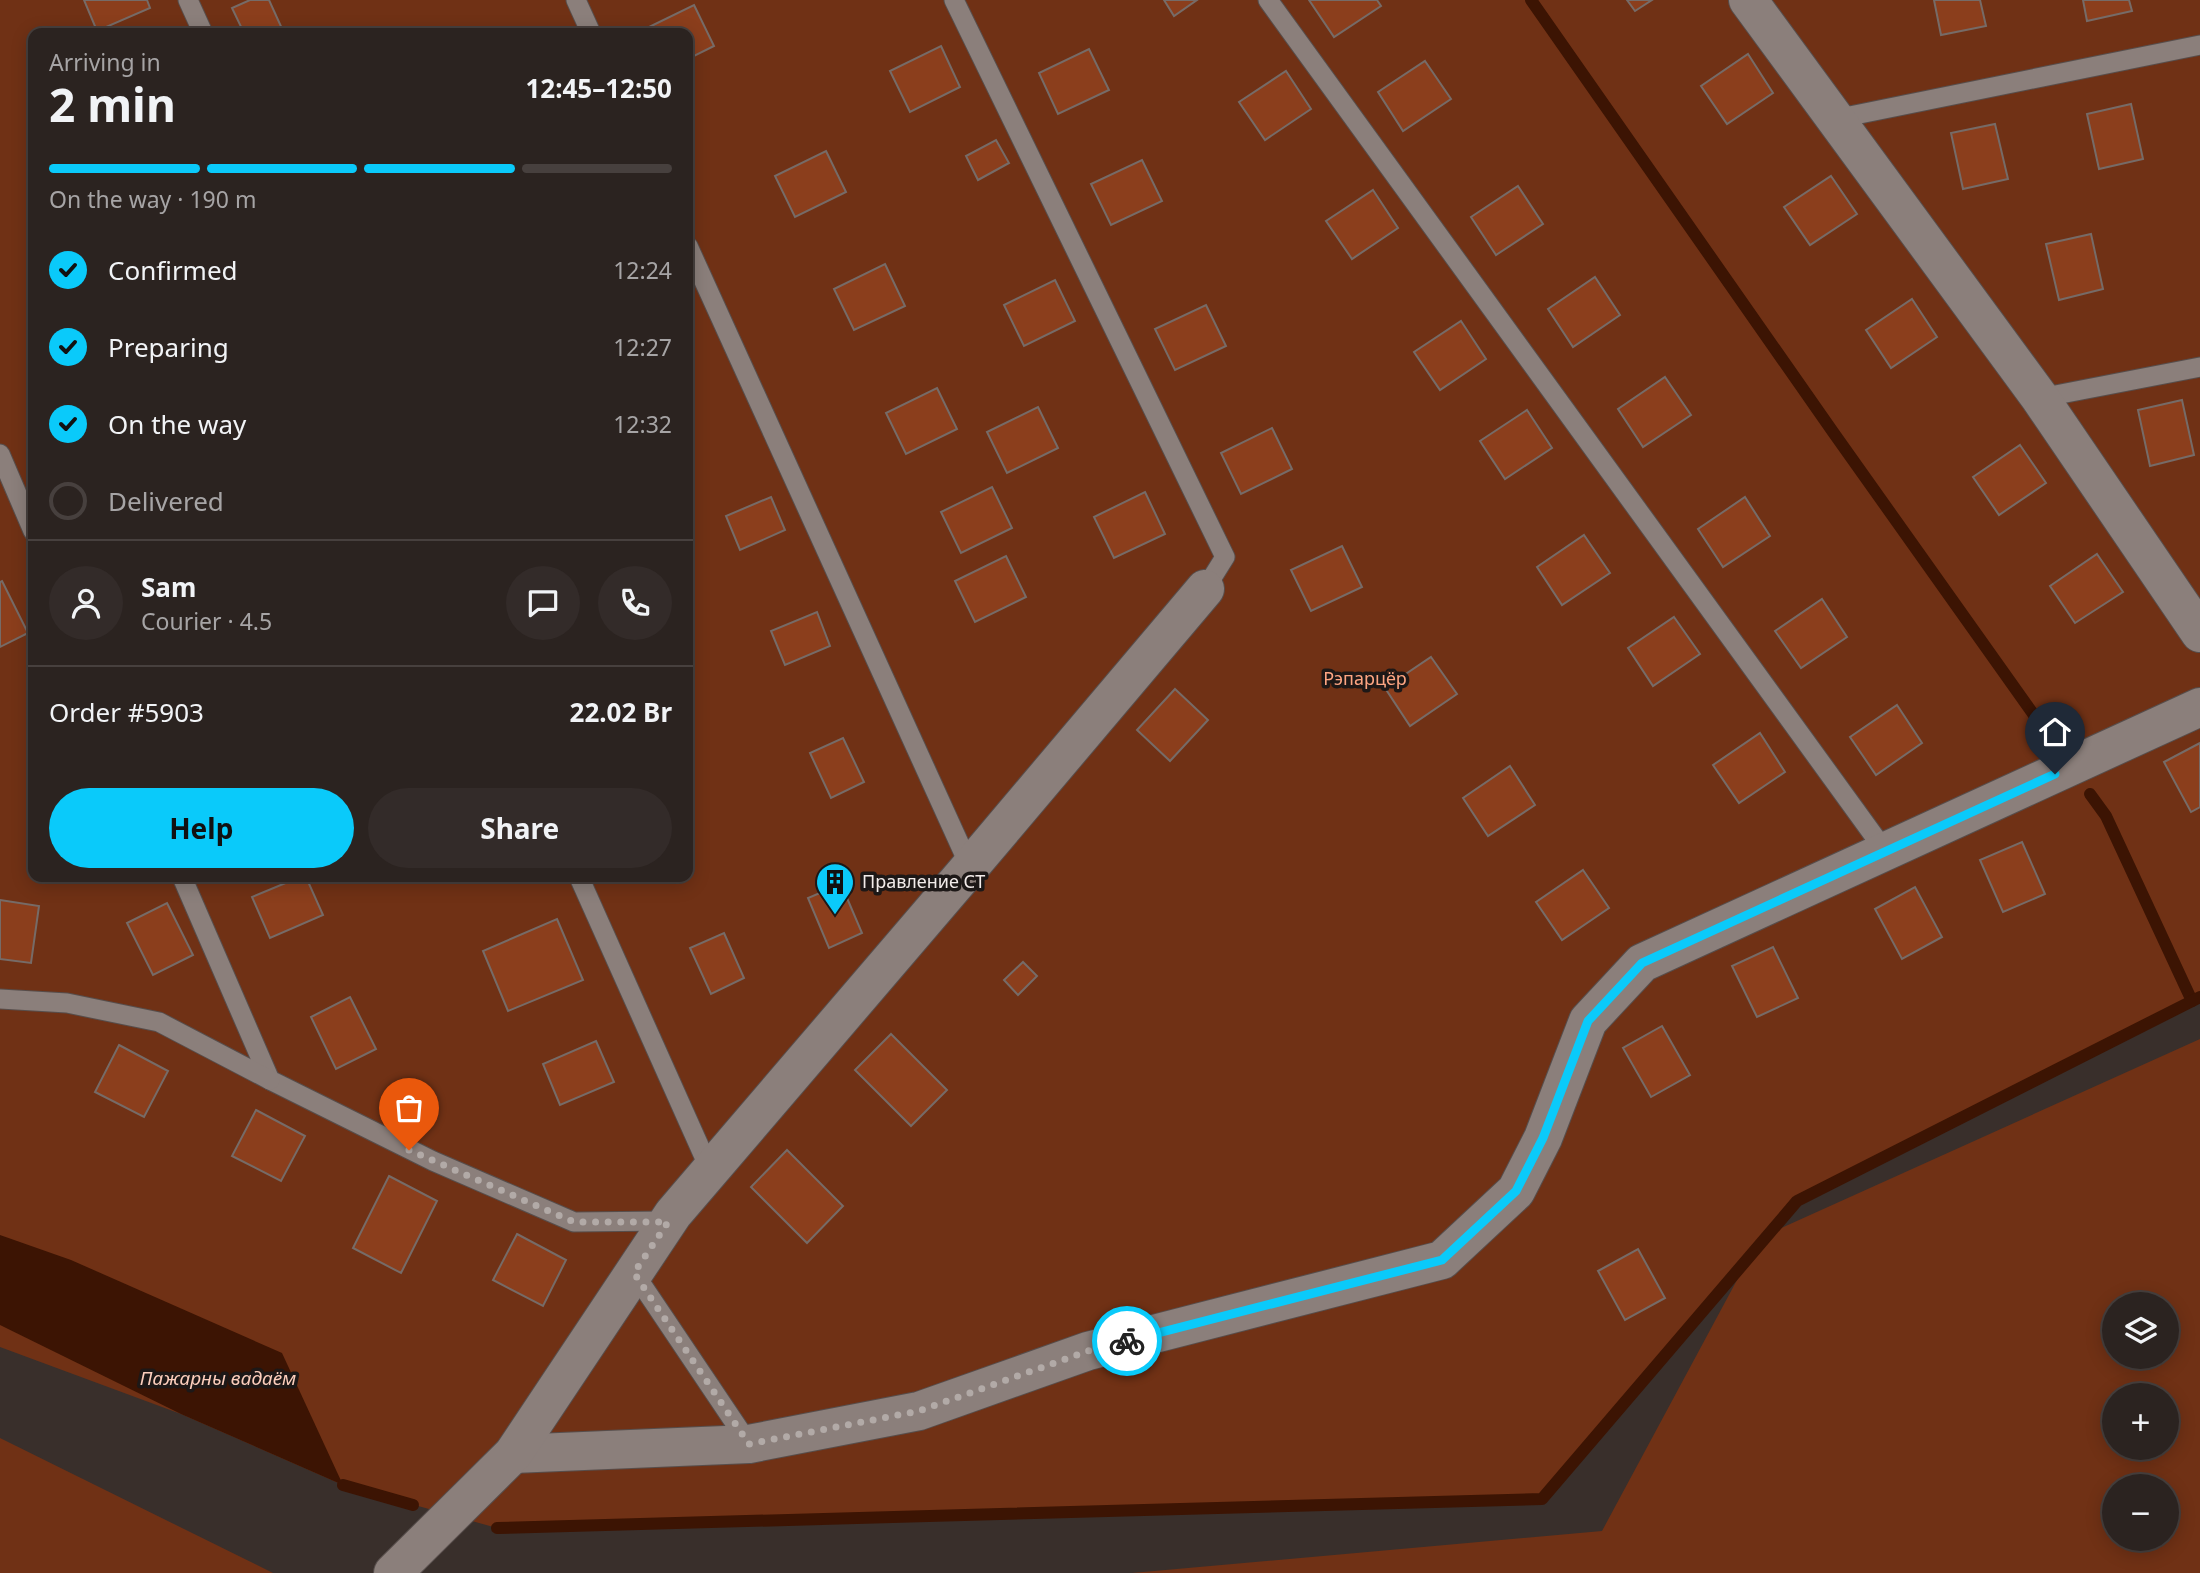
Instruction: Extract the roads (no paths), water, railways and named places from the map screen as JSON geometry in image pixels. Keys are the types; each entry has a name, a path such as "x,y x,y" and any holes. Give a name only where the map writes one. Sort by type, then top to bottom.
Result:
{"street":[{"path":"1748,0 2040,398 2200,633"},
{"path":"393,1573 513,1454 668,1222 1205,589"},
{"path":"513,1454 749,1444 919,1411 1088,1351 1442,1260 1516,1191 1543,1138 1588,1021 1642,963 2200,707"}],"lane":[{"path":"188,0 201,28"},
{"path":"576,0 589,28"},
{"path":"954,0 1225,557 1205,589"},
{"path":"1268,0 1885,850"},
{"path":"1835,119 2200,45"},
{"path":"693,257 970,867"},
{"path":"2040,398 2200,367"},
{"path":"0,454 28,519"},
{"path":"184,882 270,1080"},
{"path":"581,882 710,1170"},
{"path":"0,999 67,1003 159,1022 433,1161 574,1222 668,1222"},
{"path":"634,1273 749,1444"}],"water":[{"name":"Пажарны вадаём","path":"0,1235 71,1260 282,1353 343,1485 181,1414 0,1325"}],"waterway":[{"path":"1531,0 2051,739"},
{"path":"2090,794 2106,816 2192,1001"},
{"path":"497,1528 1542,1499 1797,1201 2200,997"},
{"path":"343,1485 413,1505"}],"place":[{"name":"Правление СТ","path":"835,916"}],"park label":[{"name":"Рэпарцёр","path":"1365,679"}]}
